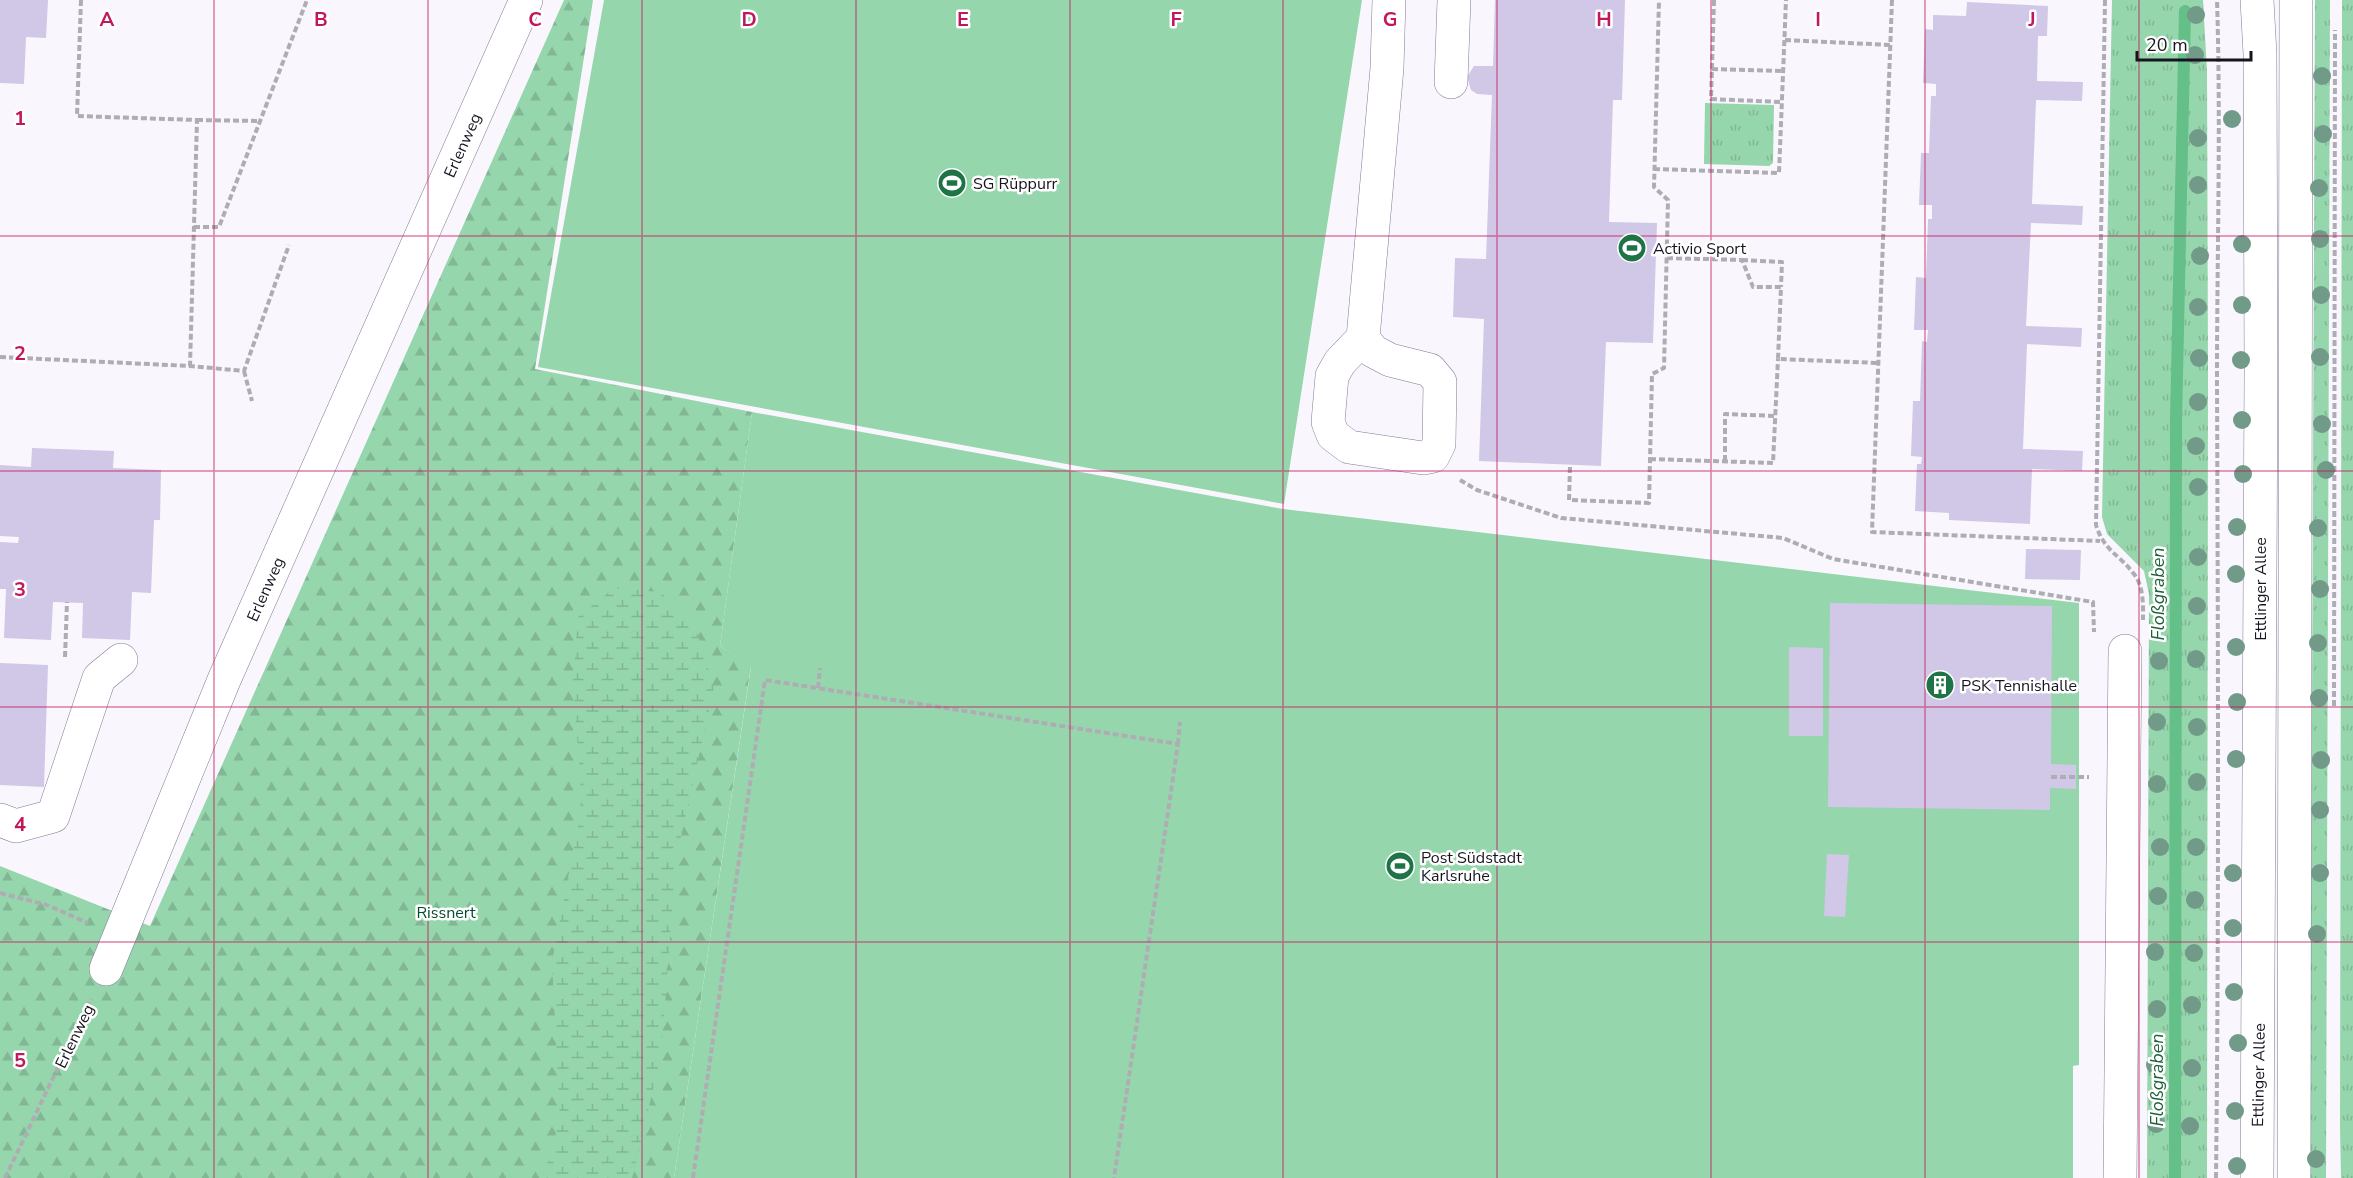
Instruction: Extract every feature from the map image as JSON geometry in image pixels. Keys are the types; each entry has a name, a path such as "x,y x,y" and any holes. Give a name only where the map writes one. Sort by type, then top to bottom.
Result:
{"main road":[{"name":"Erlenweg","path":"106,969 224,680 526,0"},
{"path":"1363,338 1373,351 1390,360 1430,370 1440,382 1439,444 1433,456 1423,458 1349,447 1332,435 1328,422 1332,376 1340,362 1363,338 1387,68 1389,0"},
{"path":"1451,82 1454,0"},
{"name":"Ettlinger Allee","path":"2257,0 2260,54 2257,1178"},
{"path":"2294,1178 2296,0"},
{"path":"2120,1178 2125,651"},
{"path":"0,820 16,826 53,816 99,678 121,660"}],"path":[{"path":"81,0 77,116 259,121"},
{"path":"194,227 219,228 307,0"},
{"path":"1570,467 1569,500 1649,503 1652,374 1664,368 1667,258 1668,200 1654,187 1659,0"},
{"path":"1714,0 1710,99 1782,102"},
{"path":"1654,169 1779,173 1786,0"},
{"path":"1892,0 1872,532 2100,541"},
{"path":"2105,0 2096,525 2100,541 2135,575 2144,598 2143,631 2125,651"},
{"path":"2216,1178 2219,896 2217,363 2219,72 2217,0"},
{"path":"1785,40 1891,45"},
{"path":"1712,69 1783,71"},
{"path":"190,366 197,120"},
{"path":"252,401 243,371 289,245"},
{"path":"1650,459 1773,463 1782,262 1667,258"},
{"path":"1742,260 1753,287 1781,287"},
{"path":"0,357 190,366 243,371"},
{"path":"1778,358 1878,363"},
{"path":"1725,461 1725,414 1775,416"},
{"path":"1423,458 1477,490 1561,518 1783,538 1833,559 2074,599"},
{"path":"65,657 67,602"},
{"path":"818,688 820,668"},
{"path":"693,1178 765,680 1178,744"},
{"path":"1114,1178 1180,722"},
{"path":"2050,777 2076,777"},
{"path":"0,893 47,905 119,936"},
{"name":"Erlenweg","path":"5,1178 106,969"}],"green space":[{"name":"Rissnert","path":"564,0 593,0 535,369 752,412 720,646 751,666 674,1178 0,1178 0,866 150,926"},
{"name":"SG Rüppurr","path":"604,0 1362,0 1284,504 538,367"},
{"path":"2112,0 2203,0 2207,71 2207,1178 2147,1178 2149,594 2144,571 2107,534 2102,517"},
{"path":"2315,0 2330,0 2326,1178 2310,1178"},
{"path":"2342,0 2353,0 2353,1178 2341,1178 2340,1127"},
{"path":"1705,103 1774,105 1773,163 1769,166 1704,164"},
{"name":"Post Südstadt Karlsruhe","path":"752,412 1283,509 2079,603 2079,1065 2073,1066 2073,1178 674,1178 751,667 720,646"},
{"path":"614,588 660,592 694,623 714,688 676,859 661,1056 632,1178 543,1178 560,1119 552,961 582,805 573,679 578,617"}],"building":[{"path":"0,0 48,0 46,38 26,37 24,84 0,83"},
{"path":"1495,0 1625,0 1622,100 1613,100 1609,222 1657,223 1653,343 1606,342 1601,466 1479,461 1484,319 1453,317 1455,258 1486,259 1492,95 1477,94 1471,90 1467,77 1474,66 1493,66"},
{"path":"1967,2 2048,6 2047,36 2038,36 2037,81 2083,82 2082,101 2036,100 2032,204 2083,206 2082,225 2031,223 2026,326 2082,328 2081,347 2027,344 2023,449 2083,451 2082,471 2032,469 2030,524 1949,520 1949,513 1915,511 1917,464 1921,464 1922,457 1911,456 1913,401 1920,401 1922,341 1927,342 1928,330 1914,330 1916,277 1926,278 1928,219 1932,219 1932,205 1919,205 1921,153 1929,153 1931,96 1936,96 1936,84 1923,83 1925,29 1933,30 1933,15 1966,16"},
{"path":"32,448 114,451 113,468 161,470 160,520 154,520 151,593 132,592 130,640 82,638 83,603 53,602 51,640 4,638 6,589 0,589 0,542 18,543 19,537 0,536 0,465 31,467"},
{"path":"2026,549 2081,550 2080,580 2025,579"},
{"name":"PSK Tennishalle","path":"1830,603 2052,606 2051,764 2076,765 2076,789 2050,788 2050,810 1828,807"},
{"path":"1789,647 1823,648 1823,736 1789,736"},
{"path":"0,663 48,665 44,787 0,785"},
{"path":"1827,854 1849,855 1845,917 1824,916"}],"waterway":[{"name":"Floßgraben","path":"2175,1178 2176,420 2185,11"}],"place":[{"name":"SG Rüppurr","path":"952,183"},
{"name":"Activio Sport","path":"1632,248"},
{"name":"PSK Tennishalle","path":"1940,685"},
{"name":"Post Südstadt Karlsruhe","path":"1400,866"}]}
